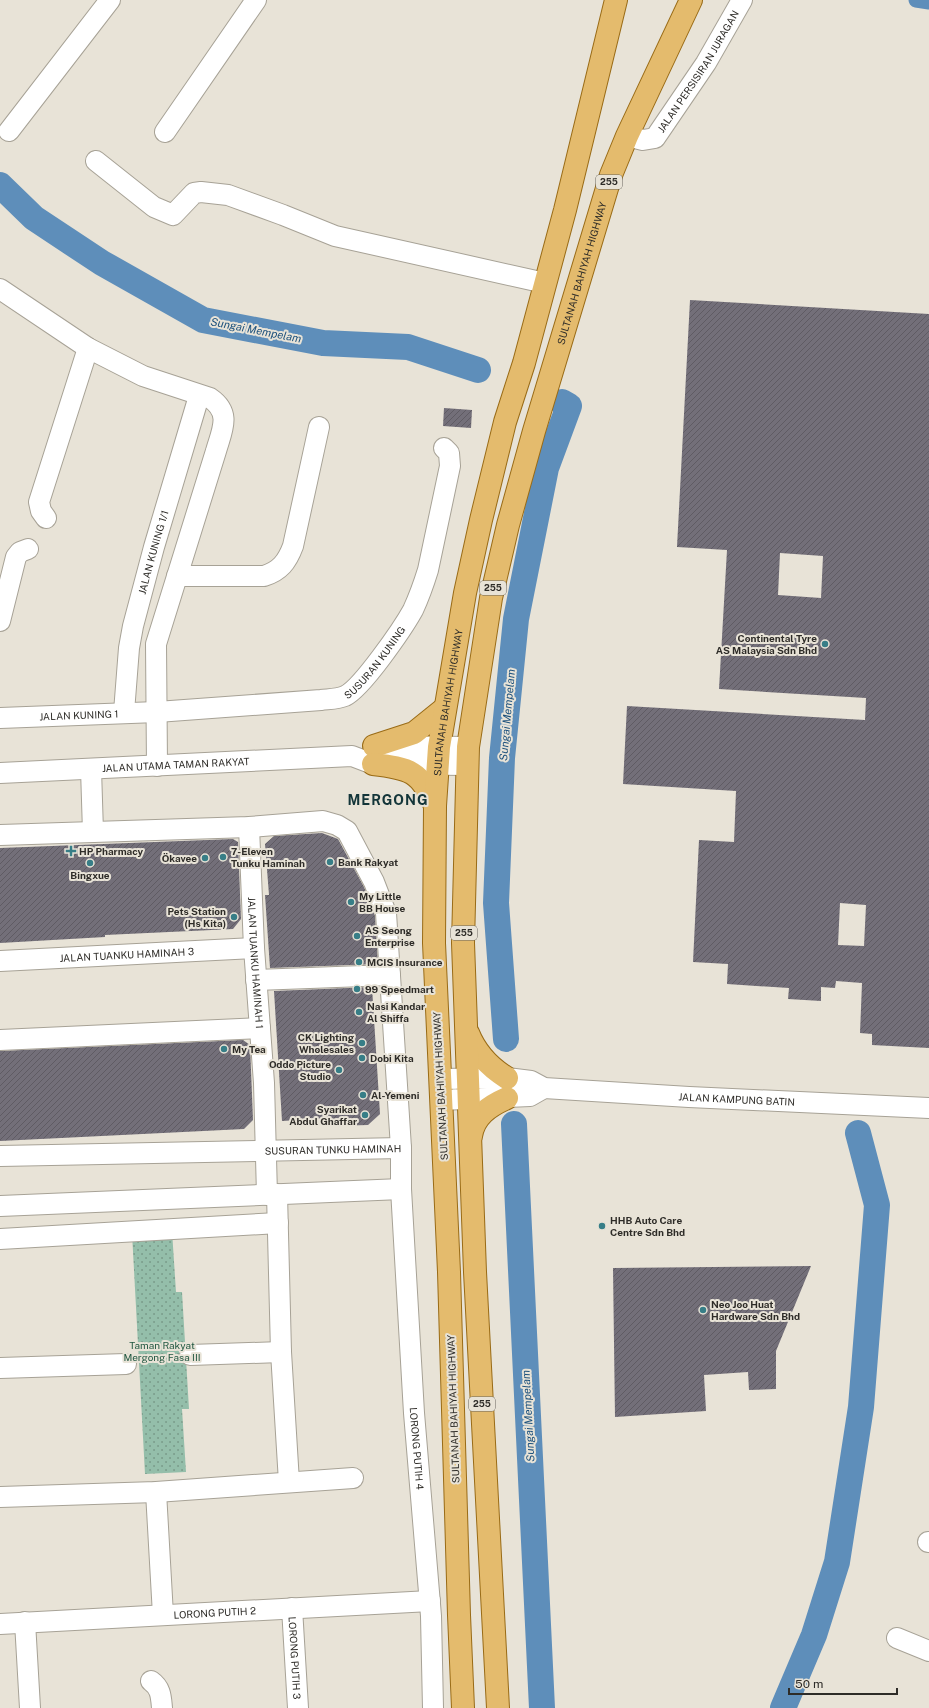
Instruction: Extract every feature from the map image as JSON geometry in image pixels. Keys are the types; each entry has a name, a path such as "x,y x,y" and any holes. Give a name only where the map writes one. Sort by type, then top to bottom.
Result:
{"main road":[{"name":"255","path":"545,283 565,210 616,0"},
{"name":"SULTANAH BAHIYAH HIGHWAY","path":"467,756 491,598 508,525 534,431 553,373 611,175 627,136 691,0"},
{"name":"SULTANAH BAHIYAH HIGHWAY","path":"463,1708 450,1280 434,943 435,806 445,708 465,593 505,422 524,363 545,283"},
{"path":"374,755 414,733 445,708"},
{"path":"374,755 406,769 419,778 429,791 435,806"},
{"name":"255","path":"467,756 463,943 475,1272 498,1708"},
{"path":"467,1028 476,1050 483,1060 498,1073 507,1088 490,1107 482,1113 474,1126 471,1142"}],"street":[{"path":"9,131 110,0"},
{"path":"166,132 256,0"},
{"name":"JALAN PERSISIRAN JURAGAN","path":"627,136 643,140 655,138 706,63 742,0"},
{"path":"96,161 154,207 174,216 194,193 201,192 228,195 283,214 335,236 545,283"},
{"path":"0,289 88,348 144,376 199,396 210,398 215,401 222,412 224,419 216,451 156,644 157,766"},
{"path":"46,518 41,511 40,502 88,348"},
{"name":"JALAN KUNING 1/1","path":"124,712 129,648 133,626 154,547 199,396"},
{"path":"177,576 264,576 274,573 282,566 288,558 293,546 319,427"},
{"name":"SUSURAN KUNING","path":"157,712 333,699 345,696 355,690 364,680 405,622 413,609 424,584 450,466 449,453 444,448"},
{"path":"0,621 22,553"},
{"name":"JALAN KUNING 1","path":"0,718 124,712 157,712"},
{"name":"JALAN UTAMA TAMAN RAKYAT","path":"0,773 374,755 467,756"},
{"path":"91,769 93,832"},
{"name":"SUSURAN TUNKU HAMINAH","path":"0,1156 401,1148 386,913 380,897 347,831 337,825 323,821 249,827"},
{"path":"0,835 249,827"},
{"name":"JALAN TUANKU HAMINAH 1","path":"249,827 254,948 264,1083 266,1151 278,1223 281,1352 289,1482"},
{"name":"JALAN TUANKU HAMINAH 3","path":"0,962 254,948"},
{"path":"256,980 390,975"},
{"path":"0,1040 260,1028"},
{"name":"JALAN KAMPUNG BATIN","path":"440,1079 469,1078 530,1096 544,1088 689,1097 929,1108"},
{"name":"JALAN KAMPUNG BATIN","path":"441,1100 469,1100 507,1088"},
{"name":"LORONG PUTIH 4","path":"401,1148 401,1189 414,1413 430,1601 433,1708"},
{"path":"0,1206 401,1189"},
{"path":"0,1238 278,1223"},
{"path":"190,1355 281,1352"},
{"path":"0,1368 126,1364"},
{"path":"0,1497 156,1492 353,1478"},
{"path":"156,1492 163,1615"},
{"name":"LORONG PUTIH 2","path":"0,1624 430,1601"},
{"name":"LORONG PUTIH 3","path":"292,1608 298,1708"},
{"path":"25,1622 30,1708"},
{"path":"896,1638 929,1651"},
{"path":"151,1681 157,1685 160,1692 162,1708"}],"green space":[{"name":"Taman Rakyat Mergong Fasa III","path":"172,1231 176,1292 182,1292 189,1409 182,1409 186,1472 145,1474 132,1233"}],"building":[{"name":"Continental Tyre AS Malaysia Sdn Bhd","path":"690,300 929,314 929,1048 872,1045 872,1034 860,1033 862,983 836,981 835,988 821,987 821,1001 788,999 789,988 727,984 728,964 693,962 699,840 734,842 736,791 623,784 627,706 865,720 866,698 719,689 727,550 677,547","holes":["780,553 823,556 821,598 778,595","840,903 866,905 864,946 838,945"]},
{"path":"444,408 472,410 471,428 443,426"},
{"path":"322,833 338,839 364,887 375,916 378,964 270,968 265,895 269,895 265,844 274,836"},
{"path":"233,839 238,842 241,919 233,929 105,935 105,937 0,943 0,848"},
{"path":"372,987 380,1114 368,1125 332,1126 331,1118 282,1121 274,991"},
{"path":"243,1040 250,1045 253,1120 244,1129 0,1141 0,1051"},
{"name":"Neo Joo Huat Hardware Sdn Bhd","path":"811,1266 776,1351 776,1389 749,1390 748,1372 704,1375 706,1411 615,1417 613,1268"}],"waterway":[{"path":"916,0 929,2"},
{"name":"Sungai Mempelam","path":"0,185 34,218 102,263 203,320 323,343 408,347 478,370"},
{"name":"Sungai Mempelam","path":"506,1039 496,903 502,758 516,619 546,468 569,406 562,402"},
{"name":"Sungai Mempelam","path":"514,1124 542,1708"},
{"path":"783,1708 814,1635 837,1562 861,1407 877,1205 858,1133"}],"place":[{"name":"Continental Tyre AS Malaysia Sdn Bhd","path":"825,644"},
{"name":"HP Pharmacy","path":"71,851"},
{"name":"7-Eleven Tunku Haminah","path":"223,857"},
{"name":"Ökavee","path":"205,858"},
{"name":"Bank Rakyat","path":"330,862"},
{"name":"Bingxue","path":"90,863"},
{"name":"My Little BB House","path":"351,902"},
{"name":"Pets Station (Hs Kita)","path":"234,917"},
{"name":"AS Seong Enterprise","path":"357,936"},
{"name":"MCIS Insurance","path":"359,962"},
{"name":"99 Speedmart","path":"357,989"},
{"name":"Nasi Kandar Al Shiffa","path":"359,1012"},
{"name":"CK Lighting Wholesales","path":"362,1043"},
{"name":"My Tea","path":"224,1049"},
{"name":"Dobi Kita","path":"362,1058"},
{"name":"Oddo Picture Studio","path":"339,1070"},
{"name":"Al-Yemeni","path":"363,1095"},
{"name":"Syarikat Abdul Ghaffar","path":"365,1115"},
{"name":"HHB Auto Care Centre Sdn Bhd","path":"602,1226"},
{"name":"Neo Joo Huat Hardware Sdn Bhd","path":"703,1310"}],"district":[{"name":"MERGONG","path":"388,800"}]}
